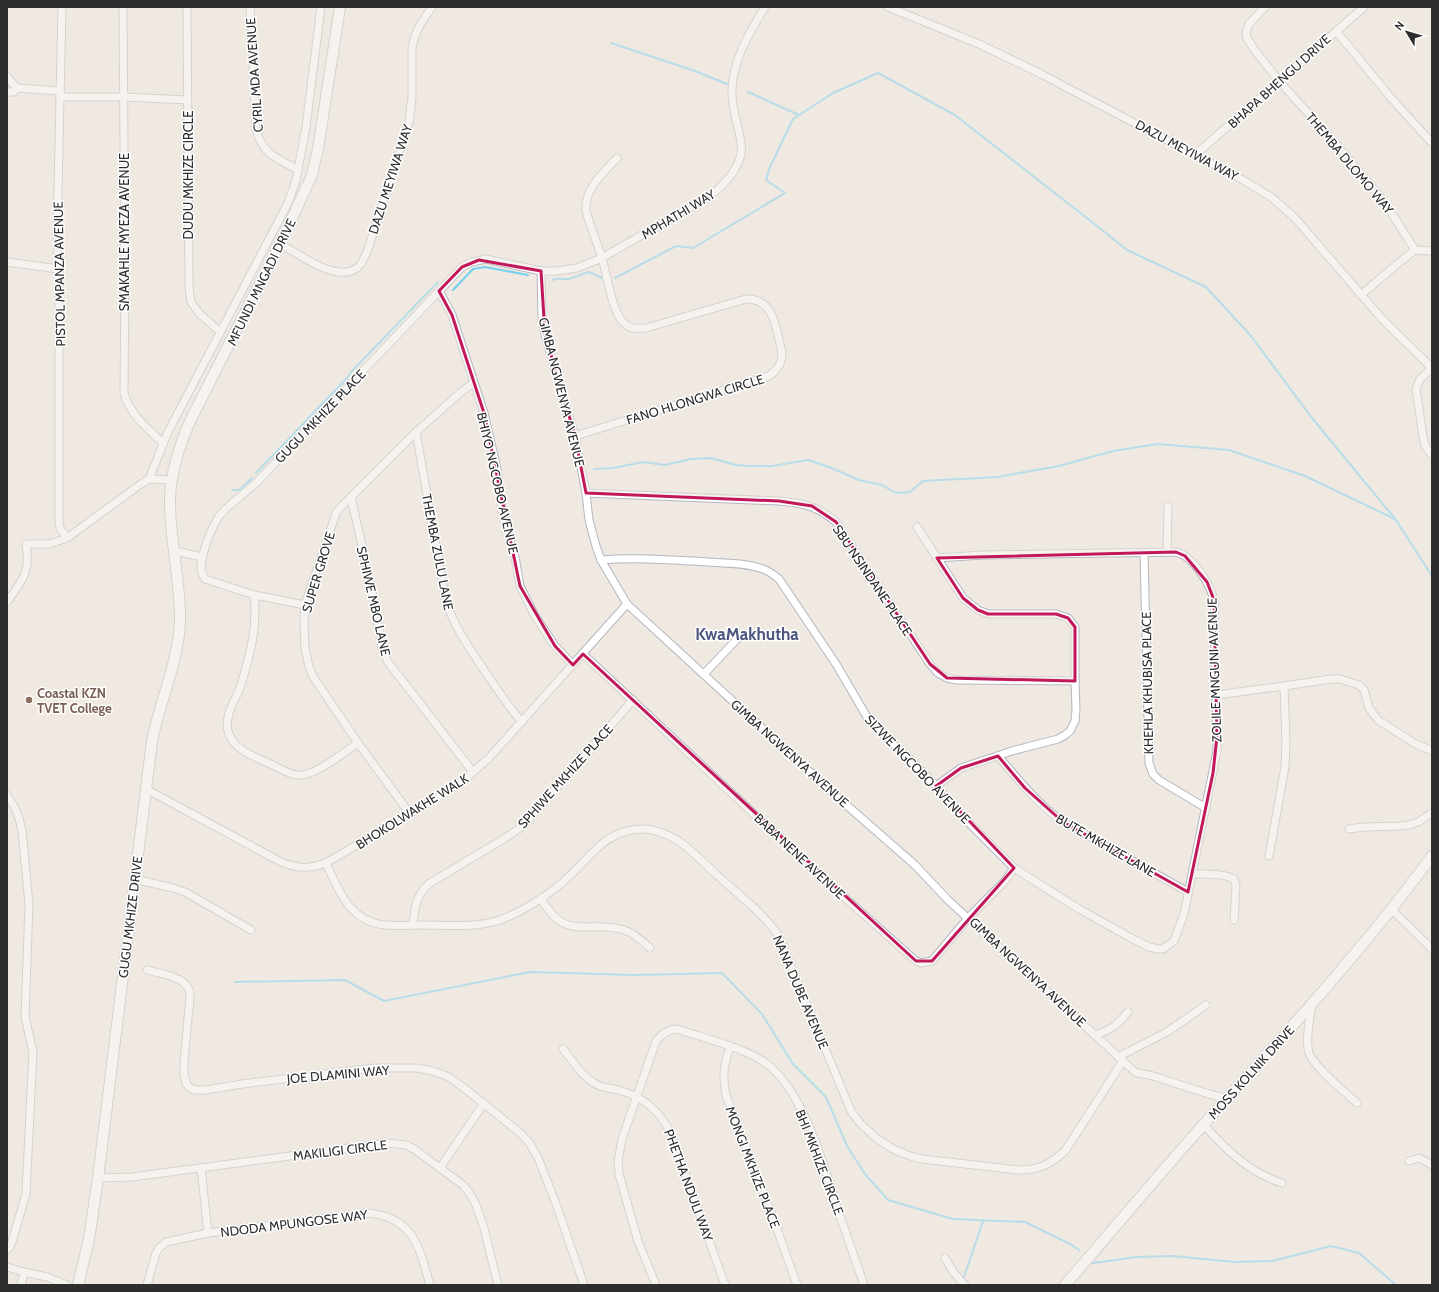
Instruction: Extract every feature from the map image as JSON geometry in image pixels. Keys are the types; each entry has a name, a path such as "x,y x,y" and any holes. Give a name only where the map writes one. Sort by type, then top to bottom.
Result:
{"street":[{"name":"PISTOL MPANZA AVENUE","path":"62,7 57,236 59,269 59,522 60,528 67,538"},
{"name":"SMAKAHLE MYEZA AVENUE","path":"123,7 124,393 127,404 132,412 163,443"},
{"name":"DUDU MKHIZE CIRCLE","path":"187,7 189,288 191,302 199,313 219,331"},
{"name":"CYRIL MDA AVENUE","path":"250,7 258,138 262,146 269,152 298,170"},
{"path":"149,479 163,443 219,331 294,190 306,128 321,7"},
{"name":"MFUNDI MNGADI DRIVE","path":"174,551 171,513 172,480 180,446 191,419 280,244 312,175 316,163 340,7"},
{"name":"DAZU MEYIWA WAY","path":"280,244 324,269 342,273 357,268 362,263 367,252 409,122 412,97 412,47 420,25 432,7"},
{"name":"MPHATHI WAY","path":"472,262 486,259 541,271 577,268 602,258 711,195 725,184 735,168 741,153 740,134 732,94 737,61 743,45 765,7"},
{"name":"DAZU MEYIWA WAY","path":"888,7 979,44 1041,74 1195,156 1244,180 1276,201 1296,218 1383,320 1432,368"},
{"name":"THEMBA DLOMO WAY","path":"1265,7 1249,24 1246,33 1247,38 1279,81 1336,144 1378,194 1415,250"},
{"name":"BHAPA BHENGU DRIVE","path":"1195,156 1364,7"},
{"path":"1336,31 1391,98 1432,143"},
{"path":"7,77 17,88 60,94 187,100"},
{"path":"7,92 14,92 17,88"},
{"path":"602,258 589,222 585,203 587,194 617,158"},
{"path":"1361,295 1415,250 1432,251"},
{"name":"FANO HLONGWA CIRCLE","path":"575,436 769,376 777,370 782,358 782,352 771,311 763,302 752,298 646,328 634,329 625,325 619,317 615,307 602,258"},
{"path":"7,262 59,269"},
{"name":"GUGU MKHIZE PLACE","path":"254,595 212,582 206,579 202,574 202,558 213,528 221,514 256,484 462,267 472,262"},
{"name":"GIMBA NGWENYA AVENUE","path":"541,271 542,318 544,335 575,436 586,493 589,520 601,560 628,604 835,795 915,865 948,900 1135,1072 1155,1076 1192,1090 1228,1099"},
{"name":"BHIYO NGCOBO AVENUE","path":"439,291 452,316 484,413 497,469 502,512 515,557 520,586 535,616 555,646 573,665"},
{"path":"1432,368 1420,379 1416,389 1425,446 1432,455"},
{"name":"SUPER GROVE","path":"410,814 321,690 309,667 303,635 305,605 336,513 416,432 473,383"},
{"name":"THEMBA ZULU LANE","path":"416,432 445,597 453,622 501,695 522,722"},
{"path":"7,602 24,578 27,568 28,555 26,544 49,544 67,538 132,489 149,479 172,480"},
{"name":"SBU NSINDANE PLACE","path":"586,493 792,502 812,506 825,513 836,522 912,638 938,673 948,678 957,680 1075,681"},
{"name":"SPHIWE MBO LANE","path":"351,497 384,654 394,670 473,772"},
{"path":"1167,552 1168,506"},
{"path":"917,527 963,598 978,610 988,614 1056,614 1068,618 1075,627 1076,716 1070,731 1058,739 961,768 936,786"},
{"path":"174,551 202,558"},
{"name":"GUGU MKHIZE DRIVE","path":"78,1285 89,1239 98,1178 152,741 156,722 170,677 178,640 180,598 174,551"},
{"name":"ZOLILE MNGUNI AVENUE","path":"937,558 991,555 1176,552 1185,556 1197,568 1212,591 1214,600 1217,751 1184,914 1174,941"},
{"name":"KHEHLA KHUBISA PLACE","path":"1144,553 1149,763 1154,774 1159,780 1206,808"},
{"name":"SIZWE NGCOBO AVENUE","path":"601,560 641,558 729,564 750,566 773,574 783,585 836,664 866,717 912,761 968,822 1014,868 1079,910 1150,947 1163,949 1174,941"},
{"path":"305,605 254,595 256,608 255,631 241,685 227,723 228,732 233,742 242,751 289,773 302,776 312,773 358,743"},
{"name":"BHOKOLWAKHE WALK","path":"146,790 281,862 294,867 303,868 313,868 326,863 410,814 461,782 473,772 488,759 628,604"},
{"path":"704,674 739,637"},
{"name":"BABA NENE AVENUE","path":"583,654 818,874 916,961 921,963 932,961 968,918 995,892 1014,868"},
{"path":"1216,695 1340,679 1359,685 1364,690 1369,708 1378,720 1414,743 1432,751"},
{"path":"1269,856 1285,767 1286,743 1284,686"},
{"name":"SPHIWE MKHIZE PLACE","path":"413,925 415,902 425,887 524,825 632,700"},
{"name":"BUTE MKHIZE LANE","path":"998,756 1025,788 1050,814 1188,892"},
{"path":"7,795 15,808 22,831 29,904 25,1018 33,1052 26,1194 11,1245 7,1250"},
{"path":"1349,829 1409,825 1418,822 1432,813"},
{"name":"NANA DUBE AVENUE","path":"326,863 340,893 354,912 363,919 385,925 483,924 500,920 541,898 564,881 592,852 605,841 617,834 643,829 657,831 676,839 687,847 771,925 778,935 852,1111 860,1123 876,1138 893,1149 922,1160 1018,1170 1030,1170 1042,1167 1055,1160 1065,1151 1120,1059"},
{"name":"MOSS KOLNIK DRIVE","path":"1065,1285 1352,958 1432,856"},
{"path":"1192,874 1226,876 1236,881 1234,920"},
{"path":"134,879 185,892 251,930"},
{"path":"541,898 553,917 566,925 578,928 625,930 630,932 650,948"},
{"path":"1391,909 1432,949"},
{"name":"JOE DLAMINI WAY","path":"147,970 179,980 186,985 189,991 190,997 184,1074 186,1083 190,1088 195,1090 206,1090 375,1068 417,1068 433,1071 449,1077 519,1132 529,1142 538,1158 555,1201 584,1285"},
{"path":"1312,1004 1308,1039 1309,1054 1312,1060 1357,1103"},
{"path":"1120,1059 1167,1032 1206,1005"},
{"path":"1095,1035 1110,1030 1118,1024 1128,1012"},
{"name":"BHI MKHIZE CIRCLE","path":"656,1285 638,1242 619,1174 618,1162 620,1145 656,1041 669,1030 677,1029 730,1047 767,1064 780,1076 796,1100 812,1134 864,1285"},
{"name":"MONGI MKHIZE PLACE","path":"730,1047 724,1070 723,1081 726,1094 797,1285"},
{"path":"563,1049 582,1072 594,1083 637,1096"},
{"name":"PHETHA NDULI WAY","path":"637,1096 644,1100 658,1114 670,1131 725,1285"},
{"path":"440,1168 484,1104"},
{"path":"1204,1125 1237,1158 1254,1170 1282,1183"},
{"name":"MAKILIGI CIRCLE","path":"98,1178 132,1177 387,1143 406,1145 414,1149 463,1185 476,1205 498,1285"},
{"path":"1409,1161 1419,1158 1432,1165"},
{"path":"201,1168 208,1233"},
{"name":"NDODA MPUNGOSE WAY","path":"147,1285 156,1253 160,1246 170,1240 208,1233 366,1213 381,1214 398,1222 411,1233 419,1248 430,1285"},
{"path":"945,1258 954,1273 965,1285"},
{"path":"7,1267 47,1277 67,1285"},
{"path":"21,1285 24,1272"}],"highlighted area":[{"path":"479,260 541,271 545,335 575,436 586,493 779,501 812,506 836,522 930,664 947,678 1075,681 1075,627 1068,618 1056,614 988,614 978,610 963,598 937,558 1176,552 1185,556 1207,582 1214,600 1217,736 1213,773 1188,892 1063,822 1025,788 998,756 961,768 936,786 1014,868 932,961 916,961 583,654 573,665 555,646 520,586 484,413 452,315 439,291 462,267"}],"waterway":[{"path":"611,43 695,71 727,84"},
{"path":"615,278 676,246 693,248 785,193 766,180 770,167 793,119 833,93 878,73 955,115 1127,250 1206,287 1251,336 1312,418 1396,520 1432,576"},
{"path":"748,92 799,115"},
{"path":"453,290 473,269 485,267 528,275"},
{"path":"553,280 569,279 589,272 602,278"},
{"path":"256,473 438,282"},
{"path":"594,469 613,468 643,462 665,465 691,459 711,458 736,465 750,466 772,466 808,460 859,480 882,485 896,493 910,492 923,481 997,477 1059,466 1113,451 1158,444 1229,450 1305,476 1395,519"},
{"path":"232,490 239,490 252,478"},
{"path":"235,982 345,980 384,1001 530,972 635,975 722,973 762,1014 793,1064 826,1097 847,1146 865,1174 888,1200 953,1219 1025,1222 1079,1250"},
{"path":"963,1280 983,1221"},
{"path":"1093,1263 1137,1257 1173,1256 1235,1262 1272,1261 1331,1246 1359,1253 1396,1285"}],"place":[{"name":"Coastal KZN TVET College","path":"29,700"}],"district":[{"name":"KwaMakhutha","path":"747,634"}]}
